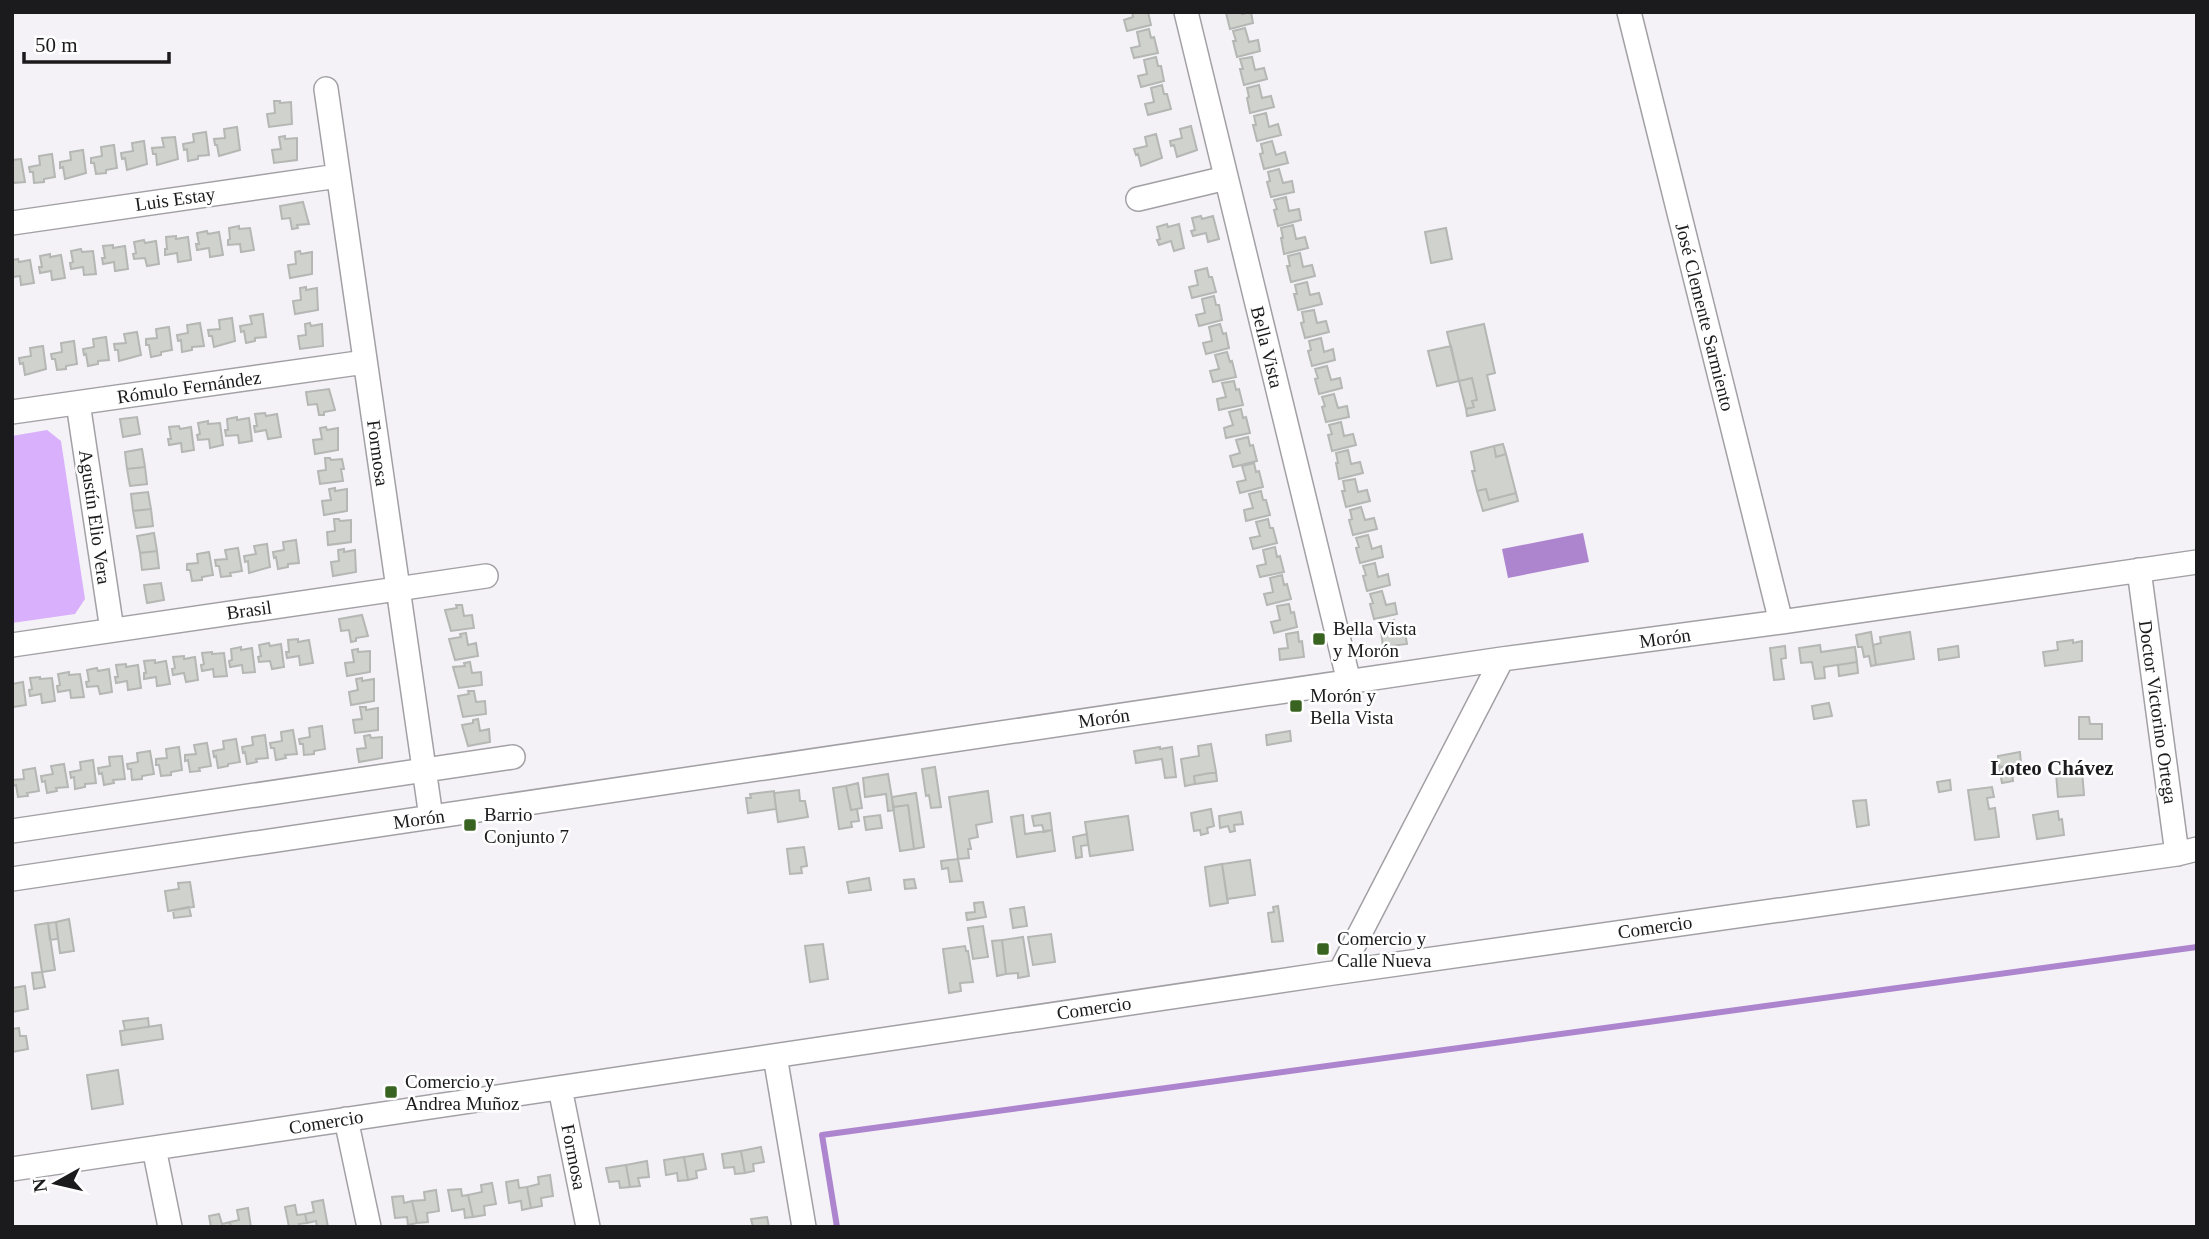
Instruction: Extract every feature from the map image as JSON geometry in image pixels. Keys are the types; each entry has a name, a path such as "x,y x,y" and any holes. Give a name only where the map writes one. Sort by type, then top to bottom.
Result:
{"street":[{"name":"Bella Vista","path":"1186,12 1349,682"},
{"name":"José Clemente Sarmiento","path":"1629,12 1781,622"},
{"name":"Formosa","path":"326,89 431,817"},
{"name":"Luis Estay","path":"12,223 338,176"},
{"path":"1138,199 1226,178"},
{"name":"Rómulo Fernández","path":"12,412 365,362"},
{"name":"Agustín Elio Vera","path":"78,403 112,630"},
{"name":"Morón","path":"12,879 1502,659 2197,562"},
{"name":"Doctor Victorino Ortega","path":"2139,570 2187,852"},
{"name":"Brasil","path":"12,645 486,576"},
{"path":"1340,972 1502,659"},
{"path":"12,831 513,757"},
{"name":"Comercio","path":"12,1169 1340,972 2187,852"},
{"path":"775,1056 804,1227"},
{"name":"Formosa","path":"560,1088 588,1227"},
{"path":"346,1119 369,1227"},
{"path":"153,1148 170,1227"}],"shaded area":[{"path":"47,430 61,441 85,599 75,614 12,623 12,436"},
{"path":"1583,533 1589,562 1508,578 1502,549"}],"building":[{"path":"1132,12 1148,12 1151,25 1127,31 1124,20 1133,17"},
{"path":"1251,12 1253,23 1230,29 1226,13"},
{"path":"1245,28 1249,42 1258,40 1260,51 1237,57 1233,31"},
{"path":"1149,29 1158,53 1134,58 1131,48 1140,46 1137,32"},
{"path":"1156,57 1164,81 1141,87 1138,76 1147,74 1144,60"},
{"path":"1252,57 1255,70 1264,68 1267,79 1244,85 1240,59"},
{"path":"1162,85 1171,109 1148,115 1145,104 1154,102 1151,88"},
{"path":"1259,85 1262,98 1271,96 1274,107 1250,113 1247,88"},
{"path":"274,101 291,102 292,124 269,127 267,114 275,113"},
{"path":"1266,113 1269,127 1278,124 1281,135 1257,141 1254,116"},
{"path":"1191,126 1197,150 1177,157 1170,141 1182,138 1180,129"},
{"path":"237,127 240,150 219,156 214,139 225,138 224,129"},
{"path":"206,132 209,155 188,161 187,149 184,150 183,144 194,142 193,134"},
{"path":"1156,134 1162,158 1141,166 1134,149 1147,146 1145,137"},
{"path":"285,136 285,139 297,138 297,160 274,163 272,150 281,149 279,137"},
{"path":"175,137 178,159 157,165 156,154 153,154 152,148 164,147 162,138"},
{"path":"144,141 147,164 127,170 125,158 122,159 121,153 133,151 132,143"},
{"path":"1272,141 1276,155 1285,152 1288,163 1264,169 1260,154 1263,153 1261,144"},
{"path":"114,145 117,168 96,174 91,158 102,156 101,147"},
{"path":"83,150 86,173 65,179 60,162 71,160 70,152"},
{"path":"52,154 55,177 34,183 33,172 30,172 29,167 40,165 39,156"},
{"path":"21,159 25,182 13,183 12,186 12,160"},
{"path":"1279,169 1283,183 1292,181 1294,192 1271,197 1267,182 1270,181 1268,172"},
{"path":"1286,197 1289,211 1299,209 1301,220 1278,226 1274,200"},
{"path":"303,202 309,224 297,225 298,228 292,229 290,218 282,219 280,206"},
{"path":"1201,216 1202,219 1213,216 1219,239 1208,242 1206,233 1193,236 1191,231 1195,230 1192,218"},
{"path":"1167,224 1168,227 1179,224 1184,248 1174,251 1171,241 1159,245 1157,227"},
{"path":"1293,225 1296,239 1305,237 1308,248 1284,254 1281,228"},
{"path":"239,226 239,229 250,228 254,250 241,252 240,244 228,245 229,228"},
{"path":"1446,228 1452,259 1431,263 1425,232"},
{"path":"207,231 208,234 219,232 223,255 210,257 209,248 197,250 197,233"},
{"path":"176,236 176,239 188,237 191,260 178,262 177,253 165,255 166,237"},
{"path":"144,240 145,243 156,241 159,264 147,266 145,258 134,259 134,242"},
{"path":"113,245 113,248 125,246 128,269 115,271 114,262 103,264 103,246"},
{"path":"81,249 82,252 93,251 96,274 84,275 83,267 71,269 71,251"},
{"path":"300,251 301,254 312,252 312,274 290,278 288,265 296,264 295,252"},
{"path":"1300,253 1303,267 1312,265 1315,276 1291,282 1287,266 1290,266 1288,256"},
{"path":"50,254 50,257 61,255 65,278 52,280 51,271 40,273 40,256"},
{"path":"18,259 19,262 30,260 34,283 21,285 20,276 12,277 12,260"},
{"path":"1207,268 1216,292 1192,298 1189,287 1198,285 1195,271"},
{"path":"1307,282 1310,295 1319,293 1322,304 1298,310 1295,285"},
{"path":"306,287 306,290 317,288 318,310 295,314 293,301 301,300 300,288"},
{"path":"1214,296 1222,320 1199,326 1196,315 1205,313 1202,299"},
{"path":"1314,310 1317,323 1326,321 1329,332 1305,338 1301,323 1304,322 1302,312"},
{"path":"263,314 266,337 255,338 255,341 246,343 244,331 241,332 240,326 252,324 250,316"},
{"path":"232,318 235,341 214,347 208,330 220,329 219,320"},
{"path":"200,323 204,346 192,347 192,350 182,352 181,340 178,341 177,335 188,333 187,325"},
{"path":"310,323 311,326 322,324 323,346 300,349 298,336 306,335 305,324"},
{"path":"1220,324 1223,334 1226,333 1229,348 1206,354 1203,343 1212,341 1209,327"},
{"path":"1484,324 1495,373 1487,375 1495,410 1467,416 1466,409 1474,407 1472,401 1477,400 1472,378 1459,381 1447,332"},
{"path":"169,327 172,350 151,357 146,339 157,338 156,329"},
{"path":"137,332 141,355 119,361 118,350 115,350 114,344 126,343 124,334"},
{"path":"106,337 109,360 88,366 83,349 94,347 93,339"},
{"path":"1321,338 1324,352 1333,349 1335,360 1312,366 1308,351 1311,350 1309,341"},
{"path":"74,341 77,364 57,370 51,354 62,352 61,343"},
{"path":"43,346 46,369 25,375 23,363 20,364 19,358 31,356 30,348"},
{"path":"1451,346 1459,381 1437,386 1428,351"},
{"path":"1227,352 1236,377 1213,382 1210,371 1219,369 1215,355"},
{"path":"1327,366 1331,380 1340,378 1342,388 1319,394 1315,369"},
{"path":"1472,378 1477,400 1472,401 1474,407 1466,409 1459,381"},
{"path":"1234,381 1243,405 1219,410 1217,399 1226,397 1222,383"},
{"path":"329,389 335,410 319,415 317,404 308,405 306,392"},
{"path":"1334,394 1338,408 1347,406 1349,417 1326,422 1322,397"},
{"path":"1241,409 1250,433 1226,438 1224,428 1233,425 1229,412"},
{"path":"265,413 266,416 277,414 281,437 268,439 266,430 255,432 255,414"},
{"path":"137,417 140,434 123,437 120,419"},
{"path":"237,417 237,420 249,418 252,441 239,443 238,435 226,436 227,419"},
{"path":"208,421 208,424 220,423 223,445 210,448 209,439 198,440 198,423"},
{"path":"1341,422 1344,436 1353,434 1356,445 1332,451 1328,435 1332,434 1329,425"},
{"path":"179,426 180,429 191,427 194,450 182,452 181,443 169,445 169,427"},
{"path":"326,427 327,430 338,428 338,450 315,454 313,440 322,439 320,428"},
{"path":"1248,437 1257,461 1233,467 1230,456 1240,453 1236,440"},
{"path":"1503,444 1506,454 1496,457 1494,446"},
{"path":"1494,446 1496,457 1506,454 1516,493 1489,500 1486,489 1477,491 1471,452"},
{"path":"142,449 145,467 127,469 125,452"},
{"path":"1348,450 1351,464 1360,462 1363,473 1339,479 1336,453"},
{"path":"325,458 342,459 343,481 320,484 318,471 326,470"},
{"path":"1254,463 1263,487 1240,493 1237,482 1246,480 1242,466"},
{"path":"145,467 147,484 130,486 127,469"},
{"path":"1355,479 1358,492 1367,490 1370,501 1346,507 1342,491 1345,491 1343,481"},
{"path":"335,488 335,491 347,489 347,511 324,515 322,501 331,500 329,489"},
{"path":"1486,489 1489,500 1516,493 1518,501 1483,511 1477,491"},
{"path":"1261,491 1270,515 1246,521 1244,510 1253,508 1249,494"},
{"path":"148,492 151,509 133,511 131,494"},
{"path":"1361,507 1365,520 1374,518 1377,529 1353,535 1349,520 1352,519 1350,510"},
{"path":"151,509 153,526 136,528 133,511"},
{"path":"334,519 351,520 351,542 328,545 327,532 335,531"},
{"path":"1268,519 1277,543 1253,549 1250,538 1260,536 1256,522"},
{"path":"154,533 157,551 140,553 137,536"},
{"path":"1368,535 1372,549 1381,546 1383,557 1360,563 1356,538"},
{"path":"296,540 299,563 278,569 273,552 284,550 283,542"},
{"path":"267,544 270,567 249,573 248,561 245,562 244,556 256,554 254,546"},
{"path":"1275,547 1284,572 1260,577 1257,566 1266,564 1263,550"},
{"path":"238,548 242,571 221,577 215,560 227,559 225,550"},
{"path":"344,549 344,552 355,550 356,572 333,576 331,562 339,561 338,550"},
{"path":"157,551 159,568 142,570 140,553"},
{"path":"209,552 213,575 192,581 187,564 198,563 197,554"},
{"path":"1375,563 1378,577 1388,574 1390,585 1367,591 1363,566"},
{"path":"1282,575 1291,599 1267,605 1264,594 1273,592 1270,578"},
{"path":"161,583 164,600 147,603 144,585"},
{"path":"1382,591 1386,605 1395,603 1397,614 1374,619 1370,594"},
{"path":"1289,604 1297,627 1274,633 1271,622 1280,620 1277,606"},
{"path":"456,605 462,605 464,616 472,615 474,628 451,631 445,610 457,608"},
{"path":"362,615 368,636 356,638 356,641 351,642 349,630 341,631 339,619"},
{"path":"1394,620 1396,634 1405,632 1407,644 1383,647 1382,622"},
{"path":"1298,632 1304,657 1280,660 1279,649 1288,648 1286,634"},
{"path":"1871,632 1876,665 1871,666 1869,656 1864,657 1862,647 1858,647 1856,635"},
{"path":"1910,632 1914,659 1876,665 1873,645 1881,643 1880,637"},
{"path":"466,633 468,645 476,643 478,656 455,660 449,639 461,637 460,634"},
{"path":"298,639 298,642 309,640 313,663 300,665 299,656 287,658 288,640"},
{"path":"2073,640 2073,643 2082,641 2082,661 2045,666 2043,652 2058,650 2057,642"},
{"path":"269,643 270,646 281,644 284,667 272,669 270,661 259,662 259,645"},
{"path":"1820,645 1821,652 1855,647 1857,662 1824,667 1825,678 1815,679 1812,662 1801,663 1799,648"},
{"path":"1785,646 1786,658 1781,659 1784,679 1774,680 1770,648"},
{"path":"1958,646 1959,657 1939,660 1938,649"},
{"path":"241,647 241,650 252,648 255,672 243,673 242,665 230,667 231,649"},
{"path":"358,649 358,652 370,651 370,672 347,676 345,663 354,662 352,650"},
{"path":"202,653 224,653 227,676 214,677 213,669 202,671"},
{"path":"184,656 184,659 195,657 198,680 186,682 184,673 173,675 173,657"},
{"path":"155,660 155,663 166,661 170,684 157,686 156,677 144,679 144,661"},
{"path":"470,662 472,673 481,672 482,685 459,688 453,667 465,666 464,663"},
{"path":"1857,662 1858,673 1839,676 1838,665"},
{"path":"126,664 126,667 138,665 141,688 128,690 127,681 116,683 116,665"},
{"path":"97,668 98,671 109,669 112,692 100,694 98,686 87,687 87,670"},
{"path":"69,672 69,675 80,674 84,697 71,698 70,690 58,692 58,674"},
{"path":"30,678 52,678 55,701 42,703 41,694 30,696"},
{"path":"362,678 362,681 374,679 374,701 351,705 349,692 358,690 356,679"},
{"path":"23,682 26,705 13,707 12,684"},
{"path":"468,691 474,691 476,702 485,701 486,714 463,717 458,696 469,694"},
{"path":"1829,703 1832,716 1814,719 1812,706"},
{"path":"360,707 366,707 366,710 378,708 378,730 355,733 353,720 362,719"},
{"path":"2079,717 2089,717 2090,724 2102,724 2102,739 2079,739"},
{"path":"478,719 480,731 489,729 490,742 468,746 462,725"},
{"path":"322,726 325,749 304,755 303,744 300,744 299,739 310,737 309,728"},
{"path":"293,730 297,754 285,755 286,758 276,760 274,748 271,748 270,743 282,741 281,732"},
{"path":"1290,731 1291,741 1267,745 1266,735"},
{"path":"265,735 268,758 256,759 257,762 247,764 242,747 253,745 252,737"},
{"path":"370,735 371,738 382,737 382,758 359,762 357,749 366,748 364,736"},
{"path":"236,739 240,762 218,768 213,751 224,749 223,741"},
{"path":"207,743 211,766 190,772 185,755 196,754 194,745"},
{"path":"1211,744 1216,772 1194,776 1195,784 1185,786 1181,759 1199,756 1198,746"},
{"path":"179,747 182,770 161,776 156,759 167,758 166,749"},
{"path":"1172,747 1176,777 1165,778 1162,759 1136,763 1134,751"},
{"path":"150,751 154,774 132,780 131,769 128,769 127,764 138,762 137,753"},
{"path":"2020,752 2021,764 1999,767 1998,756"},
{"path":"122,756 125,779 113,780 114,783 104,785 102,773 99,774 98,768 110,766 109,757"},
{"path":"93,760 96,783 75,789 74,777 71,778 70,772 81,770 80,762"},
{"path":"64,764 68,787 56,788 57,791 47,793 45,781 42,782 41,776 53,774 51,766"},
{"path":"2011,766 2013,781 2002,783 1999,767"},
{"path":"935,767 941,807 931,808 929,795 926,796 922,769"},
{"path":"35,768 39,791 18,797 16,785 13,786 12,780 24,779 23,770"},
{"path":"2082,771 2084,795 2058,797 2056,774"},
{"path":"1216,772 1217,781 1195,784 1194,776"},
{"path":"888,774 894,810 888,811 886,794 865,797 863,778"},
{"path":"1950,780 1951,790 1939,792 1937,782"},
{"path":"858,783 862,808 851,810 846,786"},
{"path":"846,786 851,810 857,809 859,821 851,822 852,827 839,829 833,788"},
{"path":"1992,787 1994,797 1987,798 1989,809 1995,808 1999,837 1975,840 1968,790"},
{"path":"799,790 800,801 805,801 808,817 778,822 774,793"},
{"path":"774,791 776,809 748,813 746,798 751,798 750,794"},
{"path":"988,791 992,822 976,825 978,837 969,839 969,858 958,859 949,797"},
{"path":"916,793 924,847 914,849 908,805 893,807 892,797"},
{"path":"1866,800 1869,825 1857,827 1853,801"},
{"path":"908,805 914,849 900,851 893,807"},
{"path":"1211,809 1214,826 1207,828 1208,833 1201,835 1200,830 1194,831 1191,813"},
{"path":"2058,811 2064,835 2037,839 2033,815"},
{"path":"1241,812 1243,824 1234,825 1235,831 1230,832 1228,826 1220,828 1219,816"},
{"path":"1050,813 1052,830 1044,832 1042,825 1034,826 1032,816"},
{"path":"880,815 882,828 866,830 864,817"},
{"path":"1023,815 1025,834 1052,830 1055,851 1017,857 1011,817"},
{"path":"1128,816 1133,850 1090,856 1085,822"},
{"path":"1087,834 1088,845 1081,846 1082,857 1076,858 1073,837"},
{"path":"804,847 807,866 801,867 802,873 790,874 787,849"},
{"path":"958,859 962,881 950,882 948,868 942,869 941,861"},
{"path":"1250,860 1255,895 1227,899 1222,864"},
{"path":"1222,864 1228,903 1210,906 1205,867"},
{"path":"869,878 871,890 849,893 847,882"},
{"path":"914,879 916,888 905,889 904,880"},
{"path":"190,882 194,907 168,911 165,891 179,889 178,883"},
{"path":"983,902 986,917 967,920 966,913 975,912 974,903"},
{"path":"1278,906 1283,941 1272,942 1268,913 1274,912 1273,907"},
{"path":"189,907 191,916 174,918 173,910"},
{"path":"1024,907 1027,926 1013,928 1010,909"},
{"path":"69,919 74,951 60,953 56,922"},
{"path":"56,922 58,939 50,940 48,923"},
{"path":"48,923 55,970 42,972 35,925"},
{"path":"983,926 988,957 973,959 968,928"},
{"path":"1051,934 1055,962 1033,965 1028,937"},
{"path":"1023,937 1029,976 1018,978 1018,973 1006,974 1002,940"},
{"path":"1002,940 1006,974 997,976 992,941"},
{"path":"823,944 828,979 810,982 805,946"},
{"path":"965,946 973,982 960,983 961,991 949,993 943,949"},
{"path":"42,972 45,987 34,989 32,973"},
{"path":"25,986 28,1009 12,1012 12,988"},
{"path":"148,1018 149,1027 125,1030 123,1021"},
{"path":"161,1025 163,1039 122,1045 120,1031"},
{"path":"19,1028 20,1036 26,1036 28,1049 12,1052 12,1029"},
{"path":"118,1070 123,1104 92,1109 87,1075"},
{"path":"761,1147 764,1162 753,1164 754,1171 745,1173 741,1151"},
{"path":"741,1151 745,1173 735,1174 734,1167 724,1168 722,1154"},
{"path":"703,1154 706,1169 696,1171 697,1178 688,1180 684,1157"},
{"path":"684,1157 688,1180 678,1181 677,1173 666,1175 664,1160"},
{"path":"647,1161 649,1177 638,1178 640,1186 630,1187 626,1165"},
{"path":"626,1165 630,1187 620,1188 619,1181 609,1182 606,1168"},
{"path":"550,1175 553,1196 541,1198 542,1206 531,1208 527,1187 539,1184 538,1177"},
{"path":"518,1180 519,1188 527,1187 531,1208 522,1210 521,1201 509,1203 506,1182"},
{"path":"492,1183 496,1204 484,1206 485,1215 473,1217 468,1195 482,1192 481,1185"},
{"path":"461,1189 462,1196 468,1195 473,1217 465,1218 464,1209 452,1211 448,1190"},
{"path":"436,1190 439,1211 427,1213 428,1222 417,1223 412,1201 425,1200 424,1192"},
{"path":"403,1196 404,1203 412,1201 417,1223 408,1225 407,1217 395,1218 392,1197"},
{"path":"323,1200 328,1227 317,1227 316,1221 307,1223 305,1214 314,1212 312,1202"},
{"path":"295,1205 297,1215 305,1214 307,1223 299,1224 300,1227 289,1227 285,1207"},
{"path":"248,1208 251,1227 231,1227 230,1222 239,1220 237,1210"},
{"path":"219,1214 222,1224 230,1222 231,1227 211,1227 209,1216"},
{"path":"767,1217 769,1227 753,1227 751,1219"}],"waterway":[{"path":"837,1227 822,1135 2197,947"}],"place":[{"name":"Bella Vista y Morón","path":"1319,639"},
{"name":"Morón y Bella Vista","path":"1296,706"},
{"name":"Barrio Conjunto 7","path":"470,825"},
{"name":"Comercio y Calle Nueva","path":"1323,949"},
{"name":"Comercio y Andrea Muñoz","path":"391,1092"}],"district":[{"name":"Loteo Chávez","path":"2052,768"}]}
